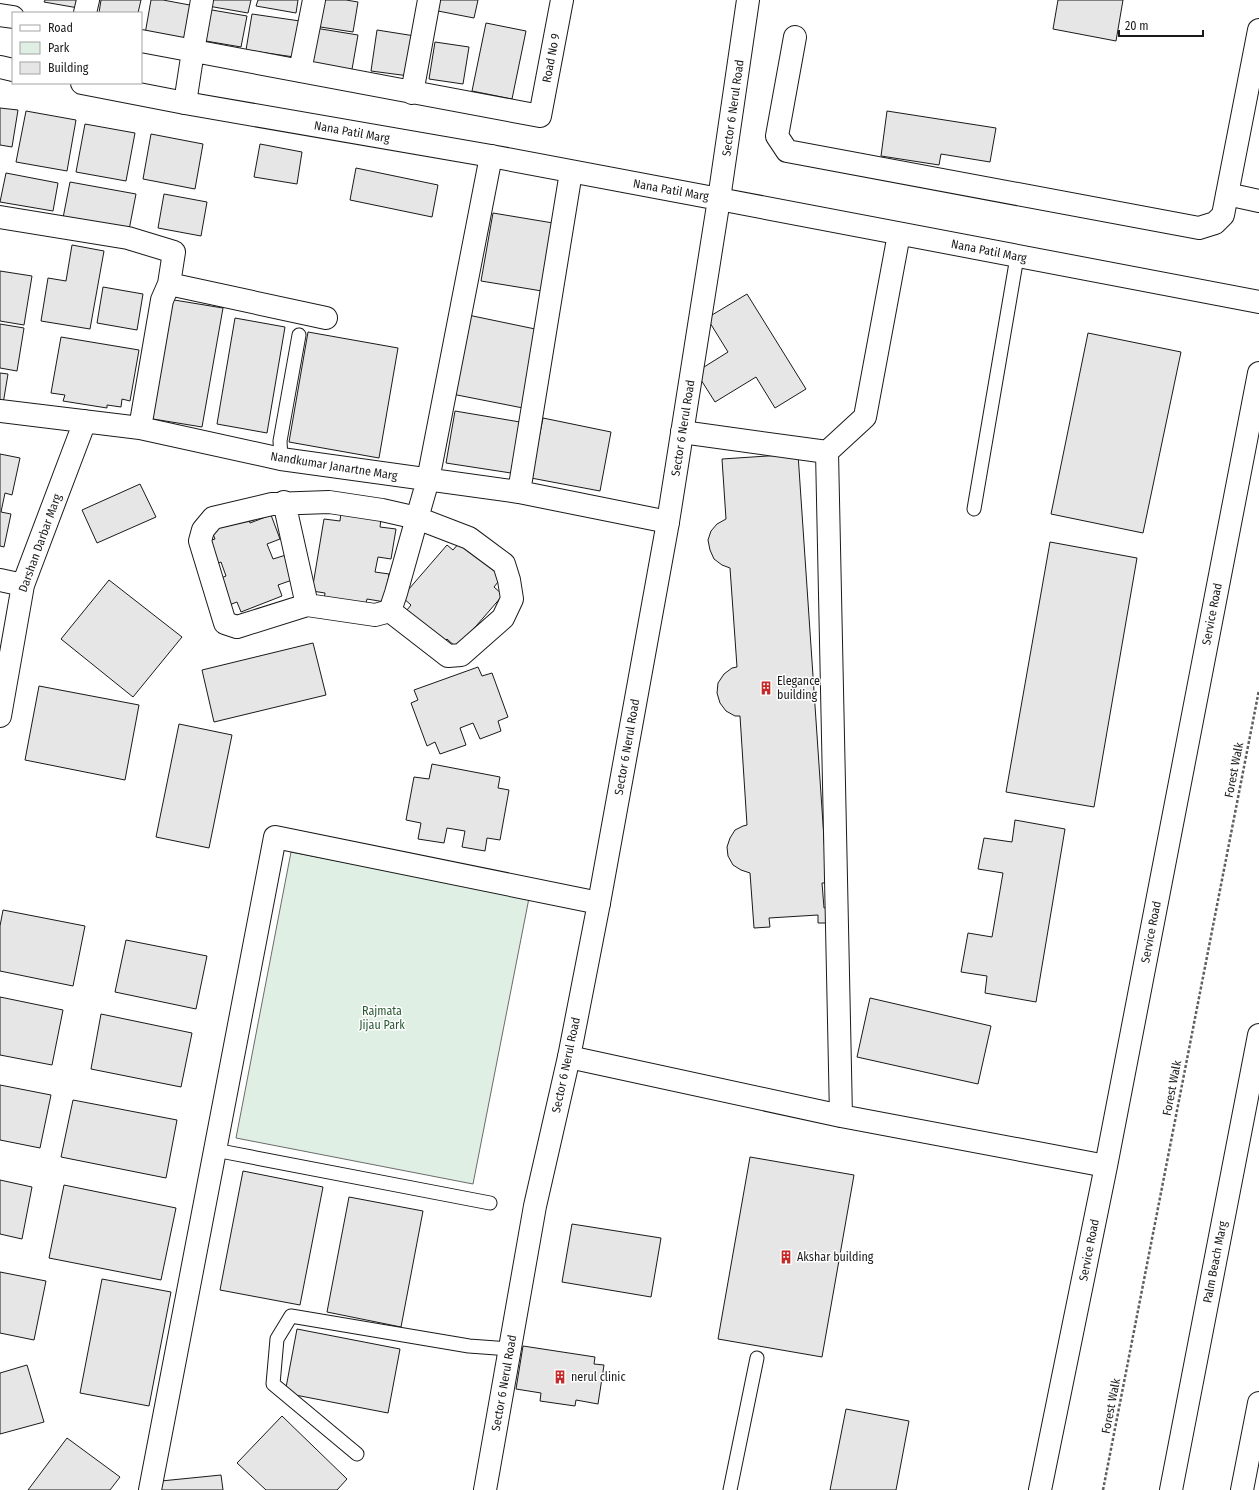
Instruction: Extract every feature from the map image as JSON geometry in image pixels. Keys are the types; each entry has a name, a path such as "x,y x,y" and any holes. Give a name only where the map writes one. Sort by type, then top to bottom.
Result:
{"street":[{"path":"85,12 88,0"},
{"path":"185,103 202,0"},
{"path":"300,71 314,0"},
{"path":"142,42 412,93 430,0"},
{"name":"Road No 9","path":"412,93 540,116 562,0"},
{"name":"Sector 6 Nerul Road","path":"485,1490 536,1206 569,1057 599,903 668,522 719,199 748,0"},
{"path":"0,15 12,17"},
{"path":"795,37 777,136 787,151 1199,228 1215,223 1223,215 1259,30"},
{"path":"0,67 12,70"},
{"name":"Nana Patil Marg","path":"87,84 185,103 491,156 1259,302"},
{"path":"390,612 428,480 491,156"},
{"path":"519,492 571,172"},
{"path":"1227,194 1259,201"},
{"path":"0,217 128,238 174,252 169,284 162,300 140,428"},
{"path":"841,1116 826,452 865,417 899,234"},
{"path":"169,284 326,318"},
{"name":"Service Road","path":"1040,1490 1106,1166 1259,373"},
{"name":"Nandkumar Janartne Marg","path":"0,412 86,420 140,428 281,459 519,492 668,522"},
{"name":"Darshan Darbar Marg","path":"0,716 23,585 86,420"},
{"path":"682,432 826,452"},
{"path":"284,502 307,605"},
{"path":"284,502 329,502 382,510 417,518 469,538 504,564 509,580 512,599 503,618 461,655 448,656 390,612 375,615 307,605 238,627 225,623 200,541 203,530 213,518 284,502"},
{"path":"0,580 23,585"},
{"path":"150,1490 275,837 599,903"},
{"name":"Palm Beach Marg","path":"1171,1490 1259,1034"},
{"path":"569,1057 841,1116 1106,1166"},
{"path":"1242,1490 1259,1403"}],"lane":[{"path":"974,509 1017,257"},
{"path":"281,459 280,441 299,335"},
{"path":"215,1150 490,1203"},
{"path":"357,1454 273,1384 277,1339 291,1316 469,1346 510,1349"},
{"path":"730,1490 757,1358"}],"path":[{"name":"Forest Walk","path":"1103,1490 1259,690"}],"green space":[{"name":"Rajmata Jijau Park","path":"291,852 529,898 473,1184 236,1138"}],"building":[{"path":"45,0 86,0 84,9 44,2"},
{"path":"101,0 141,0 138,12 99,12"},
{"path":"151,0 163,0 195,6 189,42 145,34"},
{"path":"209,0 251,0 248,13 208,6"},
{"path":"258,0 298,0 296,13 256,6"},
{"path":"319,0 346,0 358,2 353,32 314,26"},
{"path":"440,0 478,0 474,18 438,11"},
{"path":"1058,0 1123,0 1116,41 1053,29"},
{"path":"206,9 247,16 241,47 200,40"},
{"path":"252,14 300,21 294,57 246,50"},
{"path":"486,23 526,31 512,99 472,91"},
{"path":"315,28 358,35 351,75 308,68"},
{"path":"377,30 415,36 409,76 371,71"},
{"path":"435,42 469,47 463,84 429,79"},
{"path":"0,108 18,110 12,147 0,145"},
{"path":"26,111 76,120 67,171 16,162"},
{"path":"887,111 996,128 990,162 941,154 939,165 881,156"},
{"path":"85,124 135,133 126,181 76,172"},
{"path":"151,134 203,144 195,189 143,179"},
{"path":"260,144 302,152 297,184 254,177"},
{"path":"356,168 438,185 432,217 350,200"},
{"path":"6,173 58,183 53,211 0,202"},
{"path":"70,182 136,194 129,230 63,218"},
{"path":"164,194 207,202 201,236 158,228"},
{"path":"493,213 553,223 542,291 481,281"},
{"path":"72,245 104,251 90,329 41,321 48,278 66,281"},
{"path":"0,271 32,276 24,325 0,321"},
{"path":"103,287 143,294 137,330 97,323"},
{"path":"747,294 806,389 775,408 756,377 715,402 696,372 728,352 707,318"},
{"path":"168,299 223,308 202,427 147,418"},
{"path":"468,315 540,330 528,409 452,394"},
{"path":"235,318 285,327 267,433 217,424"},
{"path":"0,324 24,328 17,371 0,368"},
{"path":"308,332 398,348 379,458 289,442"},
{"path":"1088,333 1181,352 1143,533 1051,514"},
{"path":"61,337 139,350 130,401 122,399 121,407 107,405 107,408 63,401 65,395 51,393"},
{"path":"0,373 8,374 3,404 0,403"},
{"path":"455,411 520,422 511,473 446,463"},
{"path":"543,418 611,432 600,491 531,478"},
{"path":"0,454 20,458 12,495 5,493 1,512 11,514 4,547 0,546"},
{"name":"Elegance building","path":"798,454 827,883 822,883 824,908 829,907 830,923 818,923 818,915 769,918 770,927 754,928 750,873 733,865 728,856 727,847 735,830 747,825 740,716 735,716 726,711 720,703 717,693 718,683 724,674 732,668 737,667 730,568 722,565 714,559 708,540 711,531 717,524 726,519 722,459"},
{"path":"140,484 156,517 97,543 82,510"},
{"path":"341,512 381,519 380,527 396,529 391,559 378,557 375,572 389,574 385,602 367,599 365,607 324,600 325,593 312,591 324,519 340,521"},
{"path":"271,515 280,539 267,544 273,559 286,555 295,579 278,585 282,596 241,612 237,602 229,605 219,579 226,576 221,562 214,565 205,542 215,539 211,529 248,516 250,523"},
{"path":"460,542 502,577 494,587 503,595 457,648 447,639 440,646 403,615 411,605 402,597 447,545 453,550"},
{"path":"1050,542 1137,558 1094,807 1006,792"},
{"path":"109,580 182,637 133,697 61,639"},
{"path":"313,643 326,695 214,722 202,670"},
{"path":"478,667 482,676 492,673 508,717 498,721 501,731 480,739 473,723 460,728 466,745 440,754 435,742 427,746 411,703 418,700 414,690"},
{"path":"39,686 139,705 125,780 25,760"},
{"path":"179,724 232,735 209,848 156,837"},
{"path":"432,764 500,777 498,788 509,790 500,840 487,838 485,851 462,847 465,831 447,828 444,843 418,839 421,823 406,820 414,777 429,779"},
{"path":"1015,820 1065,829 1036,1002 985,993 987,976 961,972 968,933 992,937 1003,873 978,869 984,838 1012,842"},
{"path":"3,910 85,926 73,986 0,971 0,926"},
{"path":"126,940 207,956 196,1009 115,992"},
{"path":"0,997 63,1010 52,1065 0,1055"},
{"path":"870,998 991,1026 978,1084 857,1057"},
{"path":"101,1014 192,1033 181,1087 91,1069"},
{"path":"0,1085 51,1095 40,1148 0,1140"},
{"path":"73,1100 177,1120 166,1178 61,1157"},
{"name":"Akshar building","path":"750,1157 854,1175 822,1357 718,1339"},
{"path":"243,1171 323,1187 300,1305 220,1290"},
{"path":"0,1180 32,1187 22,1239 0,1234"},
{"path":"64,1185 176,1208 161,1280 49,1258"},
{"path":"349,1197 423,1211 401,1327 327,1312"},
{"path":"572,1224 661,1238 651,1297 562,1282"},
{"path":"0,1272 46,1281 34,1340 0,1333"},
{"path":"102,1279 171,1292 149,1406 80,1393"},
{"path":"297,1329 400,1349 388,1413 285,1393"},
{"name":"nerul clinic","path":"523,1346 595,1357 594,1364 604,1365 598,1404 576,1400 575,1406 540,1401 541,1393 516,1389"},
{"path":"27,1365 44,1422 0,1434 0,1373"},
{"path":"846,1409 909,1421 896,1490 830,1490"},
{"path":"282,1416 347,1479 337,1490 266,1490 237,1463"},
{"path":"67,1438 120,1477 110,1490 28,1490"},
{"path":"221,1475 223,1490 161,1490 161,1481"}],"place":[{"name":"Elegance building","path":"766,688"},
{"name":"Akshar building","path":"786,1257"},
{"name":"nerul clinic","path":"560,1377"}]}
